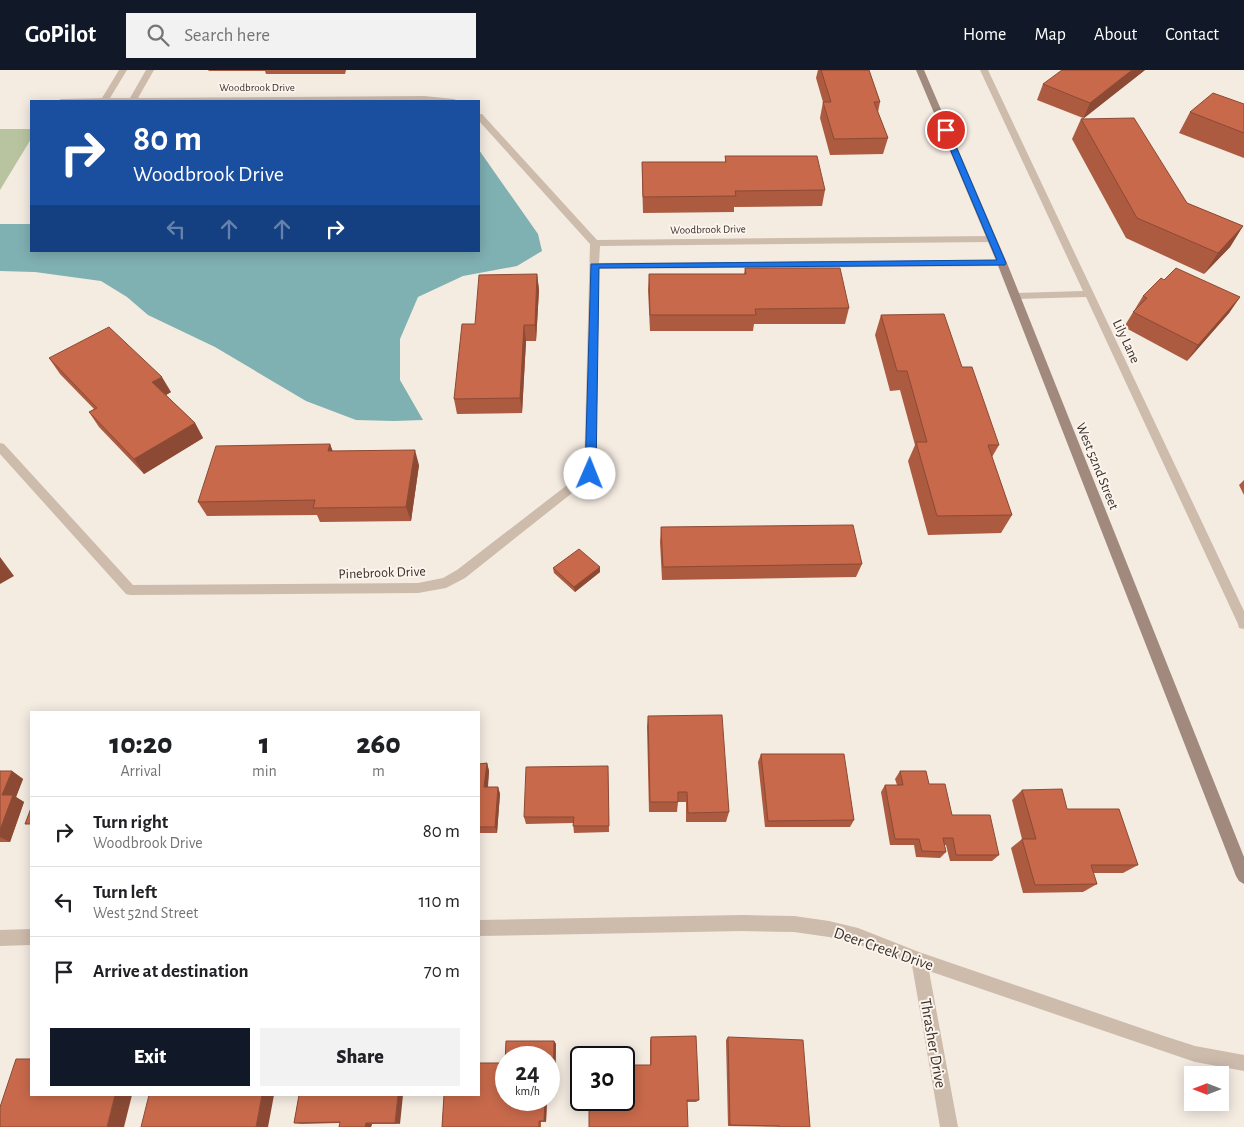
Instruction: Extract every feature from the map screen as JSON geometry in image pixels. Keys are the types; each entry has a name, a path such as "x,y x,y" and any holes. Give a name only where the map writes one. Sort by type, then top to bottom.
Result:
{"street":[{"path":"105,100 123,70"},
{"path":"133,100 150,70"},
{"name":"West 52nd Street","path":"920,70 1002,263 1244,876"},
{"name":"Lily Lane","path":"984,70 1244,624"},
{"name":"Woodbrook Drive","path":"105,100 424,98 444,100"},
{"path":"480,117 595,243"},
{"name":"Woodbrook Drive","path":"595,243 992,239"},
{"name":"Pinebrook Drive","path":"0,447 130,590 418,588 446,583 469,568 590,474 595,243"},
{"path":"594,266 1002,263"},
{"path":"1015,296 1090,294"},
{"name":"Deer Creek Drive","path":"480,928 742,923 794,924 830,929 858,936 919,960 1172,1047 1195,1054 1244,1063"},
{"path":"0,938 30,937"},
{"name":"Thrasher Drive","path":"919,960 949,1127"}],"green space":[{"path":"0,129 30,129 30,141 0,190"}],"water":[{"path":"480,151 538,234 542,251 517,266 463,276 418,297 400,339 400,380 423,420 356,420 306,401 215,347 148,315 127,297 101,281 35,272 0,271 0,224 30,224 30,252 480,252"}],"building":[{"path":"821,70 869,70 880,102 874,102 888,138 834,139 823,102 831,102"},
{"path":"1062,70 1132,70 1090,103 1043,84"},
{"path":"1213,93 1244,104 1244,133 1190,112"},
{"path":"1134,118 1187,203 1243,226 1218,253 1137,218 1081,119"},
{"path":"725,156 817,156 825,190 735,191 736,196 643,197 642,162 726,162"},
{"path":"745,268 840,268 849,308 755,309 756,315 650,315 649,274 746,274"},
{"path":"1176,268 1240,297 1198,345 1133,312 1147,298 1143,296 1161,278 1164,280"},
{"path":"537,274 535,325 524,325 520,398 454,399 462,324 475,324 479,275"},
{"path":"944,314 962,367 972,367 999,445 988,445 1012,515 937,516 916,442 927,442 907,371 897,371 881,315"},
{"path":"109,327 162,377 152,382 195,423 134,459 89,412 97,408 49,358"},
{"path":"330,444 328,451 415,450 406,507 313,508 315,500 198,502 216,446"},
{"path":"853,525 862,564 663,567 661,527"},
{"path":"579,549 600,567 574,587 553,568"},
{"path":"722,715 729,812 688,813 687,792 678,792 678,802 650,802 648,716"},
{"path":"761,754 844,754 854,820 768,821"},
{"path":"487,763 484,787 498,787 495,827 480,827 480,764"},
{"path":"608,766 609,826 573,826 574,817 524,817 526,767"},
{"path":"0,771 12,771 2,795 13,795 0,830"},
{"path":"900,771 926,771 929,784 945,784 952,815 990,815 999,855 956,855 953,838 943,838 946,852 922,851 919,839 895,839 885,785 903,785"},
{"path":"1062,789 1067,809 1119,809 1138,865 1091,865 1097,884 1035,885 1022,839 1036,839 1022,790"},
{"path":"30,811 30,824 25,824"},
{"path":"696,1036 699,1100 687,1100 688,1127 589,1127 589,1111 635,1111 635,1065 651,1065 651,1037"},
{"path":"728,1037 803,1040 810,1127 730,1125"},
{"path":"506,1041 554,1041 554,1046 506,1046"},
{"path":"16,1059 30,1059 30,1096 115,1096 107,1127 0,1127 0,1107"},
{"path":"480,1063 495,1063 495,1111 544,1111 544,1121 539,1121 539,1127 442,1127 444,1096 480,1096"},
{"path":"149,1096 262,1096 256,1127 141,1127"},
{"path":"299,1096 398,1096 395,1123 366,1123 365,1127 339,1127 340,1122 294,1123"}],"route":[{"path":"590,474 594,266 1002,263 946,130"}]}
